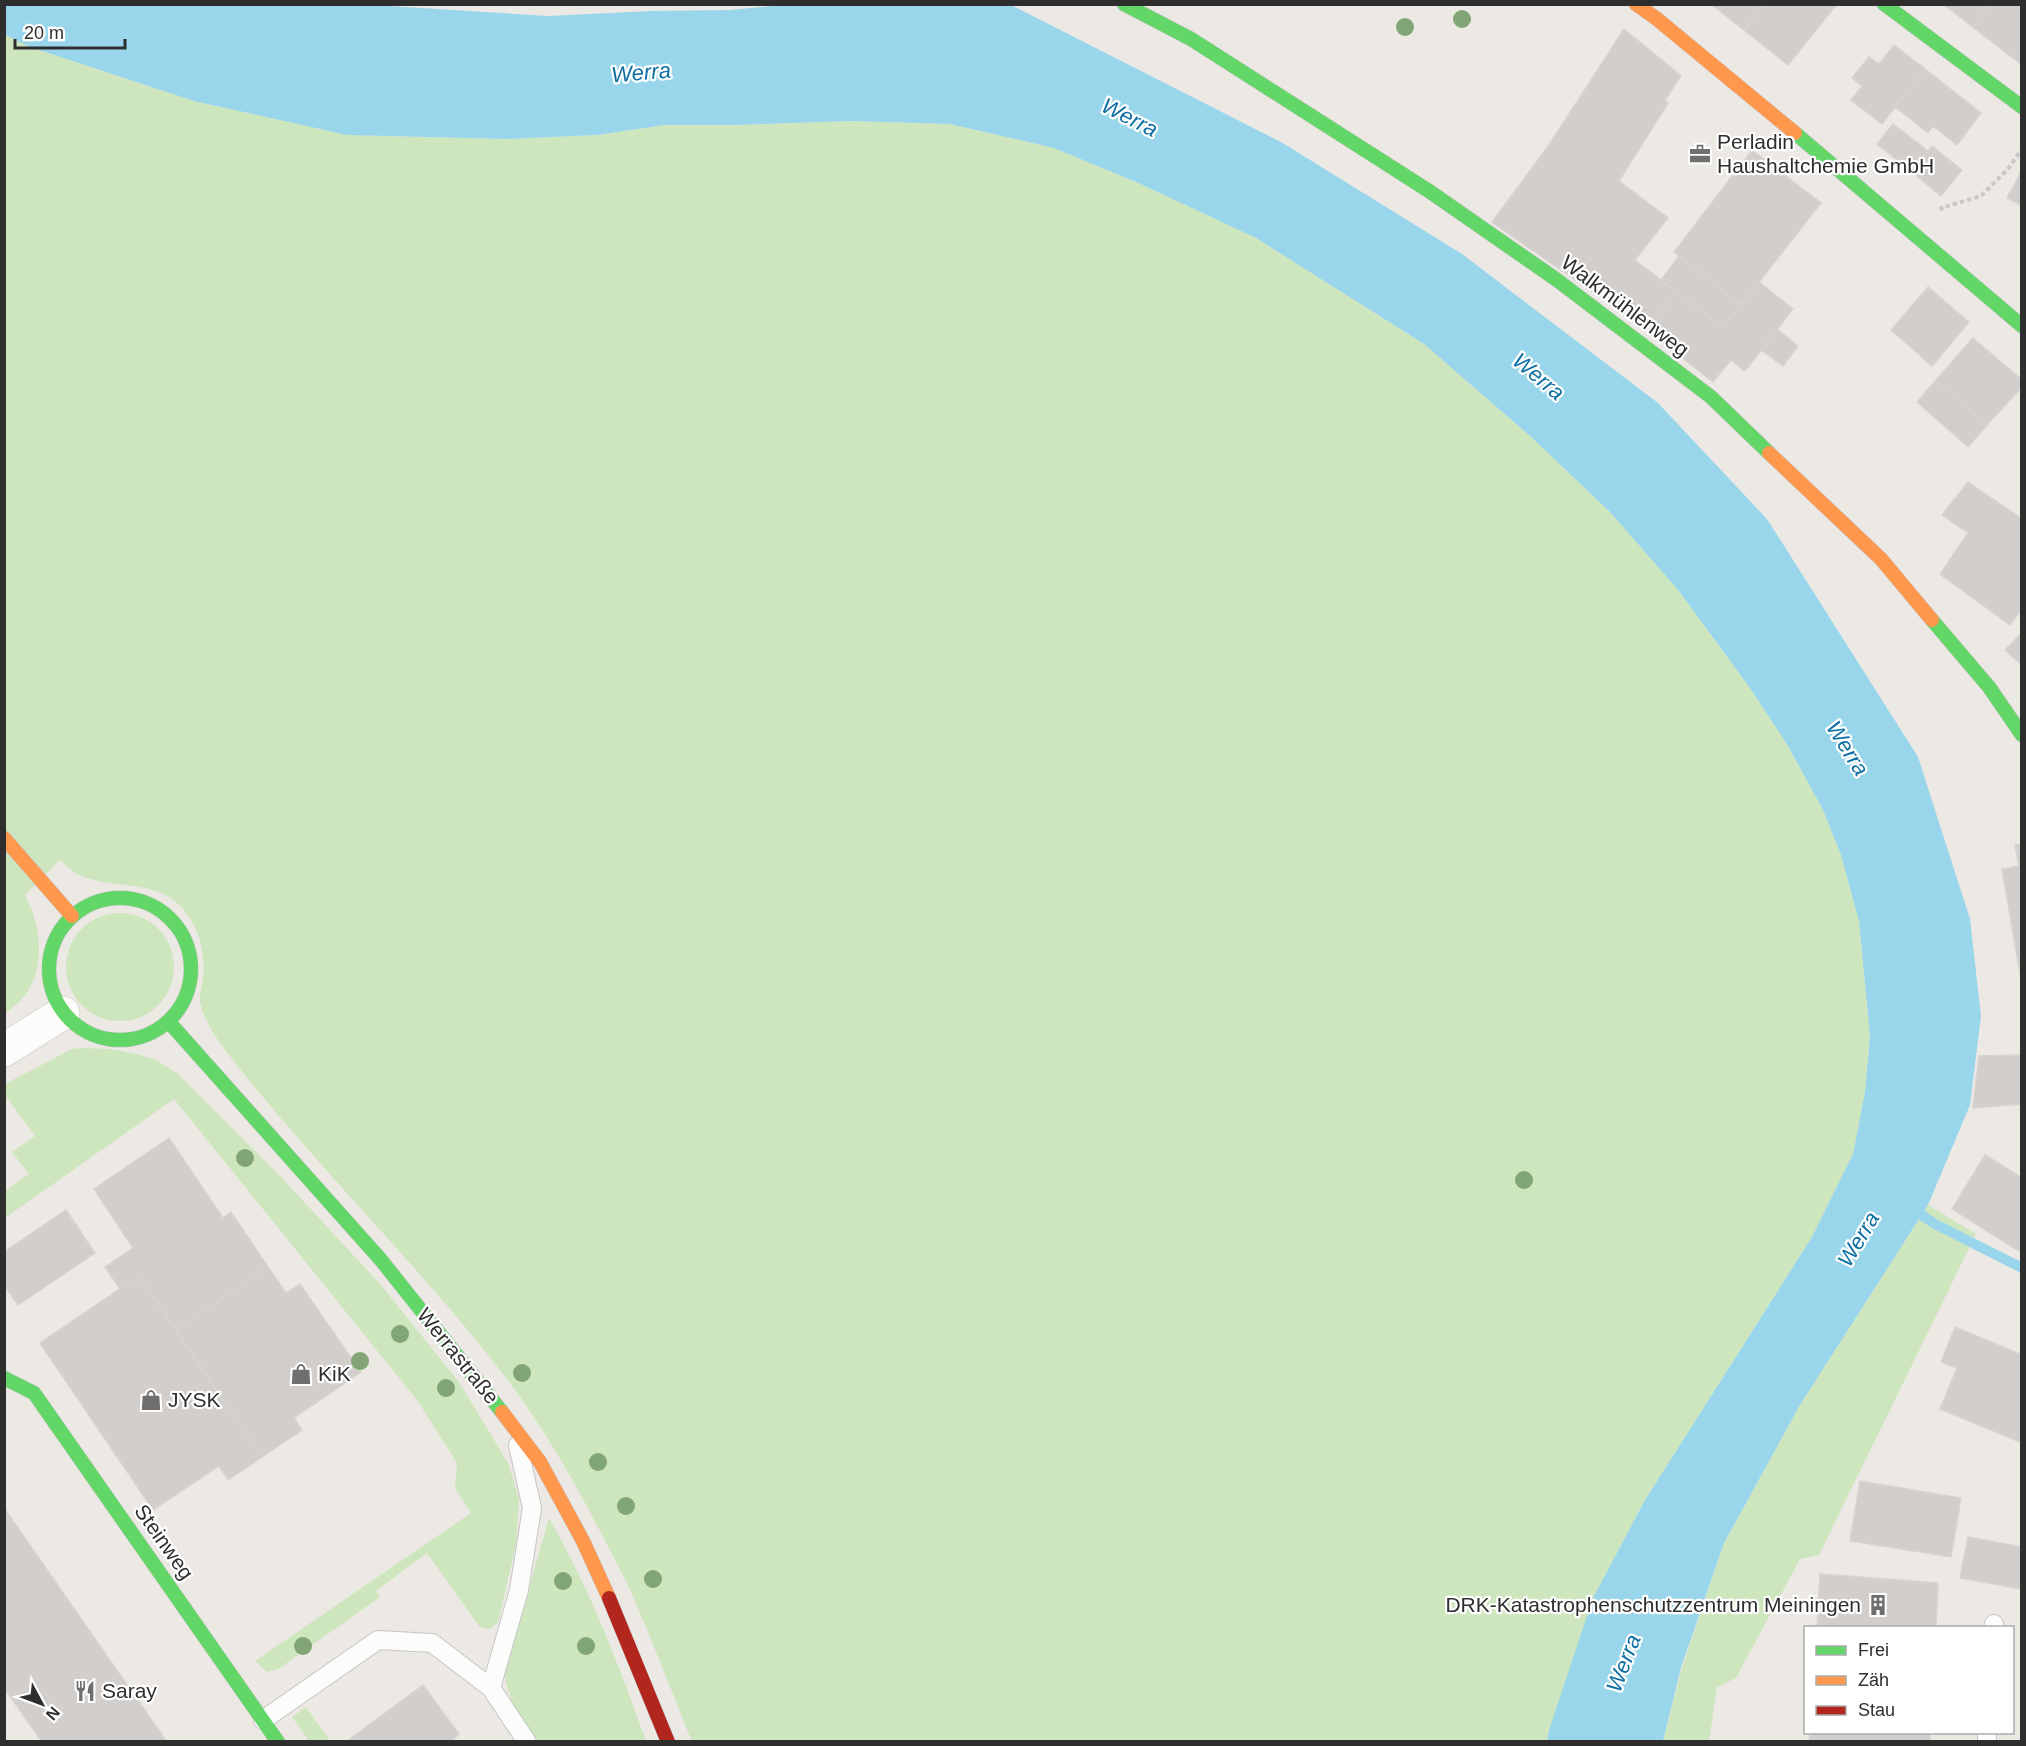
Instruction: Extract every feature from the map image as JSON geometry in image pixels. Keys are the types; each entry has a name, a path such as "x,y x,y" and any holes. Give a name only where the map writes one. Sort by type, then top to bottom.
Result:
{"street":[{"name":"Walkmühlenweg","path":"1124,4 1191,39 1429,191 1557,280 1711,397 1881,559 1989,687 2022,735"},
{"path":"1636,4 1869,195 2022,326"},
{"path":"1884,4 2022,107"},
{"path":"4,838 72,916"},
{"path":"110,898 130,898 150,904 167,915 180,930 188,948 191,967 186,995 168,1022 135,1039 114,1040 97,1036 80,1028 63,1013 50,984 49,968 55,941 72,916 90,904 110,898"},
{"path":"4,1050 63,1013"},
{"name":"Werrastraße","path":"168,1022 381,1260 540,1462 583,1540 630,1647 668,1742"},
{"name":"Steinweg","path":"4,1378 34,1393 278,1742"}],"lane":[{"path":"491,1689 519,1590 532,1508 515,1428"},
{"path":"263,1720 378,1640 432,1643 491,1689 527,1742"}],"path":[{"path":"1941,256 1956,229 1941,208 1981,196 2008,169 2022,149"}],"green space":[{"path":"5,35 30,47 194,101 347,135 507,139 597,135 665,125 851,121 950,124 1054,148 1136,182 1256,238 1424,344 1529,435 1610,512 1679,591 1750,688 1788,746 1823,810 1841,855 1859,921 1870,1036 1865,1092 1853,1154 1812,1237 1645,1500 1593,1598 1547,1741 692,1742 626,1580 568,1471 527,1406 464,1325 294,1134 213,1032 200,1003 204,969 200,941 189,916 183,909 160,892 90,879 75,873 60,860 25,895 34,918 39,942 37,967 28,991 5,1014"},
{"path":"120,913 141,917 158,929 170,946 174,967 170,988 158,1005 141,1017 120,1021 99,1017 82,1005 70,988 66,967 70,946 82,929 99,917"},
{"path":"72,1049 111,1049 137,1054 156,1060 177,1073 281,1177 380,1284 459,1382 508,1463 519,1499 516,1545 498,1622 491,1628 486,1629 479,1626 427,1553 376,1591 380,1597 277,1670 267,1672 255,1661 471,1513 455,1488 457,1463 417,1400 174,1099 5,1218 5,1191 29,1174 12,1152 35,1136 5,1095 5,1084"},
{"path":"1928,1205 1976,1234 1819,1555 1800,1559 1736,1678 1717,1687 1709,1741 1663,1742 1681,1671 1724,1543 1800,1405"},
{"path":"549,1518 578,1572 603,1628 646,1741 536,1741 512,1702 504,1675"},
{"path":"306,1707 330,1741 309,1741 292,1717"}],"water":[{"name":"Werra","path":"5,4 357,4 548,16 730,10 794,4 999,4 1013,6 1281,142 1462,254 1658,403 1767,519 1918,757 1970,919 1981,1016 1970,1105 1928,1205 1800,1405 1724,1543 1681,1668 1663,1741 1547,1741 1593,1598 1645,1500 1812,1237 1853,1154 1865,1092 1870,1036 1859,921 1841,855 1823,810 1788,746 1750,688 1679,591 1610,512 1529,435 1424,344 1256,238 1136,182 1054,148 950,124 851,121 665,125 597,135 507,139 347,135 194,101 30,47 5,35"}],"building":[{"path":"1711,4 1764,4 1744,30"},
{"path":"1764,4 1837,4 1788,65 1744,30"},
{"path":"1943,4 1990,4 1973,27"},
{"path":"1990,4 2022,4 2022,65 1973,27"},
{"path":"1624,29 1681,76 1665,100 1668,103 1619,181 1668,218 1635,260 1677,292 1647,330 1492,222 1549,145"},
{"path":"1894,45 1925,69 1882,124 1851,100 1862,86 1852,78 1869,57 1879,64"},
{"path":"1925,69 1981,113 1957,145 1933,126 1928,133 1895,107"},
{"path":"1893,124 1928,151 1912,172 1877,144"},
{"path":"1932,146 1962,170 1941,196 1912,172"},
{"path":"1752,150 1821,203 1741,305 1674,252"},
{"path":"2022,170 2022,206 2007,198"},
{"path":"1679,256 1741,305 1723,328 1661,280"},
{"path":"1759,282 1793,309 1745,371 1731,360 1713,382 1647,330 1677,292 1723,328"},
{"path":"1928,287 1969,322 1932,366 1891,330"},
{"path":"1777,329 1798,346 1783,366 1761,350"},
{"path":"1973,338 2022,380 2022,387 1987,425 1936,380"},
{"path":"1936,380 1987,425 1968,447 1917,402"},
{"path":"1968,482 2022,519 2022,609 2010,625 1940,574 1968,533 1942,515"},
{"path":"2022,633 2022,665 2005,650"},
{"path":"2022,844 2022,985 2002,869 2019,866 2015,845"},
{"path":"2022,1055 2022,1104 1973,1108 1979,1056"},
{"path":"169,1138 223,1218 231,1212 268,1267 176,1330 139,1276 120,1289 105,1267 133,1248 94,1189"},
{"path":"1985,1155 2022,1178 2022,1253 1952,1209"},
{"path":"66,1210 95,1253 18,1305 4,1285 4,1252"},
{"path":"268,1267 286,1293 300,1284 361,1372 294,1418 302,1430 262,1457 176,1330"},
{"name":"JYSK","path":"139,1276 262,1457 228,1480 219,1466 153,1510 40,1343"},
{"path":"1955,1327 2022,1355 2022,1443 1940,1409 1957,1368 1941,1362"},
{"path":"1860,1481 1961,1498 1951,1557 1850,1541"},
{"path":"4,1508 167,1742 42,1742 4,1688"},
{"path":"1968,1537 2022,1547 2022,1589 1960,1578"},
{"name":"DRK-Katastrophenschutzzentrum Meiningen","path":"1820,1574 1938,1583 1936,1626 1817,1626"},
{"path":"423,1685 459,1734 450,1742 346,1742"},
{"path":"1810,1734 1930,1734 1930,1742 1809,1742"}],"waterway":[{"path":"1911,1208 1935,1224 2022,1268"}],"traffic: fast":[{"path":"1124,4 1191,39 1429,191 1557,280 1711,397 1769,453"},
{"path":"1884,4 2022,107"},
{"path":"1795,133 2022,326"},
{"path":"1932,620 1989,687 2022,735"},
{"path":"120,898 134,899 147,904 170,919 185,942 190,955 191,969 190,983 185,996 170,1019 147,1034 134,1039 120,1040 106,1039 93,1034 70,1019 55,996 50,983 49,969 50,955 55,942 70,919 93,904 106,899 120,898"},
{"path":"168,1021 381,1260 502,1412"},
{"path":"4,1378 34,1393 278,1742"}],"traffic: slow":[{"path":"1636,4 1795,133"},
{"path":"1769,453 1881,559 1932,620"},
{"path":"4,838 72,916"},
{"path":"502,1412 540,1462 583,1541 609,1598"}],"traffic: jam":[{"path":"609,1598 668,1742"}],"place":[{"name":"Perladin Haushaltchemie GmbH","path":"1700,154"},
{"name":"KiK","path":"301,1374"},
{"name":"JYSK","path":"151,1400"},
{"name":"DRK-Katastrophenschutzzentrum Meiningen","path":"1878,1605"},
{"name":"Saray","path":"85,1691"}]}
